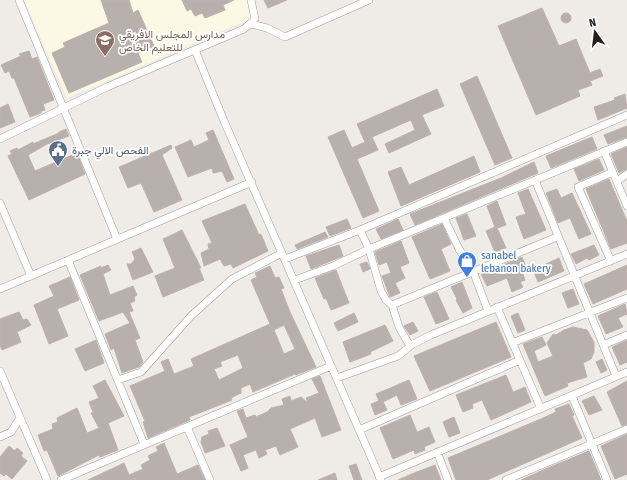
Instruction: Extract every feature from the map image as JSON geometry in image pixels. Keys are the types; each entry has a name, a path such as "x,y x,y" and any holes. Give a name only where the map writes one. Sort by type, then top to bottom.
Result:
{"street":[{"path":"19,0 117,240"},
{"path":"0,139 153,66 233,34 251,24 255,19 255,13 251,0"},
{"path":"251,24 267,28 285,37 369,0"},
{"path":"195,50 380,478 437,452 627,372"},
{"path":"118,380 141,372 191,316 232,279 284,256 360,230 627,114"},
{"path":"295,280 333,266 627,142"},
{"path":"604,151 627,206"},
{"path":"611,261 578,187 613,172"},
{"path":"617,181 627,174"},
{"path":"535,180 616,376"},
{"path":"0,289 252,182"},
{"path":"0,203 31,276"},
{"path":"444,218 459,249 473,272 488,311"},
{"path":"360,230 369,250 380,291 386,300 392,305 399,327 410,346"},
{"path":"392,305 558,236"},
{"path":"337,378 398,356 410,346 431,335 627,254"},
{"path":"68,260 144,444"},
{"path":"512,343 627,298"},
{"path":"497,307 541,409"},
{"path":"603,345 627,335"},
{"path":"359,430 520,360"},
{"path":"61,480 331,366"},
{"path":"0,371 47,480"},
{"path":"572,396 607,480"},
{"path":"0,437 11,432 20,418"},
{"path":"187,427 210,480"},
{"path":"506,480 627,429"},
{"path":"437,452 448,480"}],"shaded area":[{"name":"مدارس المجلس الافريقي للتعليم الخاص","path":"24,0 248,0 255,17 67,98"}],"building":[{"path":"101,0 129,0 133,13 138,10 154,46 138,53 142,62 69,93 52,53 65,47 63,43 109,23"},
{"path":"182,0 234,0 223,5 225,10 205,18 202,13 195,16 191,9 187,11"},
{"path":"264,0 287,0 268,8"},
{"path":"542,8 559,46 576,39 590,73 600,69 603,76 590,81 592,85 578,90 580,96 536,115 498,26"},
{"path":"566,13 571,18 566,23 561,18"},
{"path":"29,51 32,59 37,57 54,100 43,104 45,110 41,111 41,113 30,117 14,78 12,78 9,71 5,73 1,65 21,56 19,54"},
{"path":"477,76 512,158 495,165 460,84"},
{"path":"437,89 444,106 422,115 431,134 389,153 385,144 415,130 411,120 372,137 378,150 357,159 379,211 363,218 328,137 344,130 352,148 365,142 357,124"},
{"path":"625,94 627,108 598,120 594,107 615,100 614,98"},
{"path":"8,104 15,122 0,128 0,108"},
{"path":"627,126 627,137 608,144 604,135"},
{"path":"66,129 69,136 47,144 28,155 35,171 77,153 85,174 29,200 8,156 12,154 10,151 17,148 18,150 33,142 33,144"},
{"path":"213,130 234,179 227,182 222,171 213,173 212,168 188,177 175,147 191,140 194,147 209,140 206,133"},
{"path":"592,137 597,149 551,168 546,156"},
{"path":"171,145 172,148 162,155 182,200 154,212 141,183 128,188 119,167"},
{"path":"627,147 627,169 619,173 611,154"},
{"path":"474,156 480,172 401,206 388,172 401,167 409,185"},
{"path":"599,159 604,170 579,181 574,169"},
{"path":"534,162 538,173 415,225 410,214 501,178"},
{"path":"609,179 627,221 627,243 611,249 586,189"},
{"path":"528,189 546,230 524,239 516,217 526,214 518,193"},
{"path":"557,189 561,198 572,193 591,234 579,239 570,218 558,223 546,193"},
{"path":"497,201 506,225 497,228 506,248 495,252 486,231 495,227 487,206"},
{"path":"245,204 268,251 233,268 231,264 224,266 220,259 204,266 201,253 209,249 208,244 212,243 202,221"},
{"path":"467,214 476,236 464,240 456,218"},
{"path":"347,219 351,228 330,236 326,227"},
{"path":"398,219 403,230 381,239 376,229"},
{"path":"442,224 451,244 441,249 450,271 430,279 412,237"},
{"path":"182,230 201,268 199,268 204,280 163,297 155,276 175,268 163,239"},
{"path":"325,232 328,237 297,249 295,245"},
{"path":"401,241 409,263 400,267 405,278 395,283 400,293 390,297 382,276 391,273 387,262 379,265 375,252"},
{"path":"339,245 343,256 311,269 306,256"},
{"path":"594,245 599,255 589,260 587,258 576,264 571,254"},
{"path":"141,248 153,272 133,280 127,264 131,264 135,259 132,252"},
{"path":"522,257 527,269 522,271 525,280 520,282 523,287 512,292 507,278 487,286 481,274"},
{"path":"559,258 564,271 538,282 533,270"},
{"path":"367,262 370,269 363,272 360,264"},
{"path":"108,265 111,270 103,274 110,295 133,286 137,295 134,297 135,301 130,303 133,311 129,312 140,338 135,340 143,362 139,367 122,373 114,348 111,350 105,334 130,323 123,312 99,321 80,275 101,266 101,268"},
{"path":"627,265 627,289 593,304 584,284"},
{"path":"270,266 275,278 279,277 284,288 281,289 290,312 316,367 296,375 295,374 253,392 250,384 241,388 241,393 231,398 232,400 189,417 190,420 148,438 143,422 145,421 130,386 165,371 161,362 168,359 174,374 194,366 191,359 270,324 251,280 257,277 255,273","holes":["284,325 295,349 284,354 274,330","238,355 243,368 219,380 214,369 222,366 220,362"]},
{"path":"336,270 349,303 331,310 326,298 324,299 315,278"},
{"path":"70,277 79,300 57,309 68,336 49,344 34,305 54,296 49,286"},
{"path":"462,282 472,308 463,313 451,287"},
{"path":"573,289 579,304 568,308 562,293"},
{"path":"437,292 449,319 436,324 424,297"},
{"path":"625,304 627,314 618,318 623,327 606,334 598,316"},
{"path":"19,312 23,320 27,319 31,325 17,332 21,342 2,350 0,345 0,319"},
{"path":"354,313 358,322 338,331 334,323"},
{"path":"518,313 525,330 518,333 511,316"},
{"path":"413,322 418,331 410,335 404,326"},
{"path":"496,322 511,357 430,391 414,356"},
{"path":"385,325 393,341 370,352 371,354 350,362 343,342"},
{"path":"573,327 587,330 594,342 594,352 591,359 583,363 587,377 567,383 568,386 545,396 523,344 542,337 546,345 534,351 538,362 553,356 547,343 553,334 556,335"},
{"path":"96,340 104,363 85,371 75,349"},
{"path":"627,340 627,362 620,365 612,347"},
{"path":"602,359 607,370 601,373 596,362"},
{"path":"506,375 513,392 525,387 531,402 491,420 482,400 472,404 473,408 463,412 456,395"},
{"path":"320,376 341,430 322,437 315,418 290,429 298,447 280,455 276,446 265,450 267,454 259,458 256,450 243,455 248,468 241,471 230,445 248,437 237,411 243,409 246,418 255,415 256,417 267,412 271,408 284,405 282,399 290,396 291,401 301,397 308,403 306,398 319,393 312,379"},
{"path":"105,380 124,416 108,423 118,450 100,457 99,455 58,476 47,450 44,451 38,435 53,429 52,424 58,422 57,418 77,408 87,433 99,428 91,413 93,412 89,402 99,398 93,386"},
{"path":"409,380 417,399 401,405 397,395 383,402 387,410 375,415 371,404 379,401 376,394"},
{"path":"627,381 627,424 622,426 607,392"},
{"path":"594,396 602,410 589,415 582,401"},
{"path":"569,404 574,415 572,416 582,438 487,480 456,480 448,458 541,419 556,412 555,409"},
{"path":"410,415 417,432 429,427 435,442 424,447 425,450 415,454 414,450 393,459 380,428"},
{"path":"454,417 460,433 449,437 443,422"},
{"path":"217,428 225,446 205,453 201,442 202,437 209,434 208,431"},
{"path":"627,434 627,474 615,479 601,446"},
{"path":"164,443 177,474 198,465 205,480 88,480 124,463 129,475 143,469 141,465 150,460 148,456 158,451 156,447"},
{"path":"9,446 15,451 17,448 23,453 21,456 27,461 12,479 6,474 4,476 0,473 0,457"},
{"path":"589,451 601,480 521,480 543,470"},
{"path":"356,464 362,480 354,480 349,466"},
{"path":"435,465 441,480 398,480 414,473"},
{"path":"335,473 337,480 318,480"}],"place":[{"name":"مدارس المجلس الافريقي للتعليم الخاص","path":"105,57"},
{"name":"الفحص الالي جبرة","path":"58,167"},
{"name":"sanabel lebanon bakery","path":"467,278"}]}
